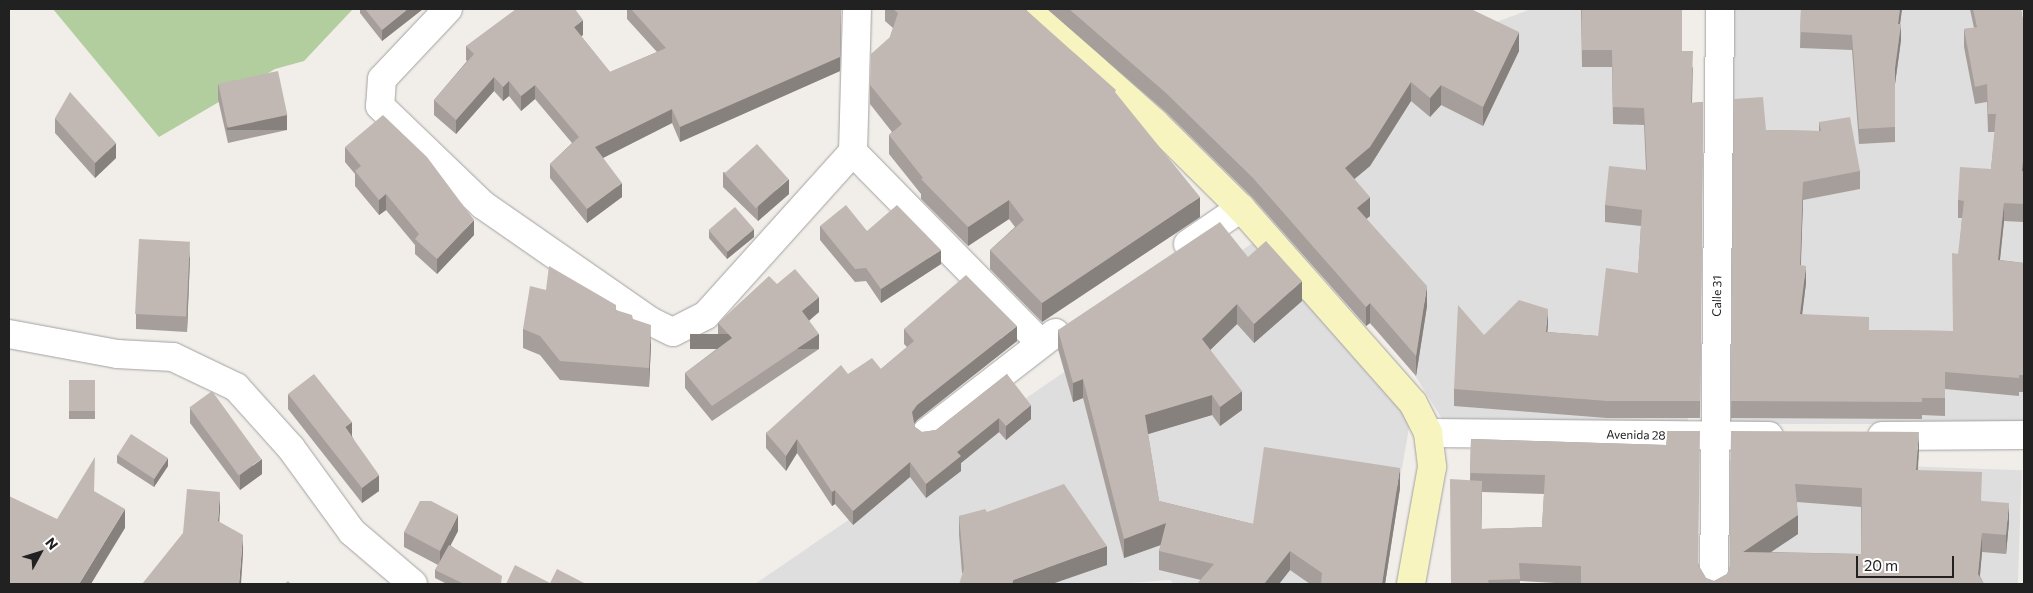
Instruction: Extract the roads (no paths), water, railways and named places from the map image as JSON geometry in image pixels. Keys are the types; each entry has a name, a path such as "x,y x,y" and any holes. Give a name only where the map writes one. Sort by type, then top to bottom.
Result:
{"main road":[{"path":"1027,9 1154,123 1241,208 1377,359 1413,403 1428,433 1432,467 1411,584"}],"street":[{"path":"448,9 382,79 380,106 483,205 650,321 674,332 706,315 853,152 857,9"},
{"name":"Calle 31","path":"1714,584 1720,9"},
{"path":"853,152 1040,342"},
{"path":"1169,257 1241,208"},
{"path":"927,432 1040,342 1072,321"},
{"path":"9,334 117,354 172,357 236,387 291,448 352,532 413,584"},
{"name":"Avenida 28","path":"1428,433 1795,436"},
{"path":"1855,436 2024,435"}]}
